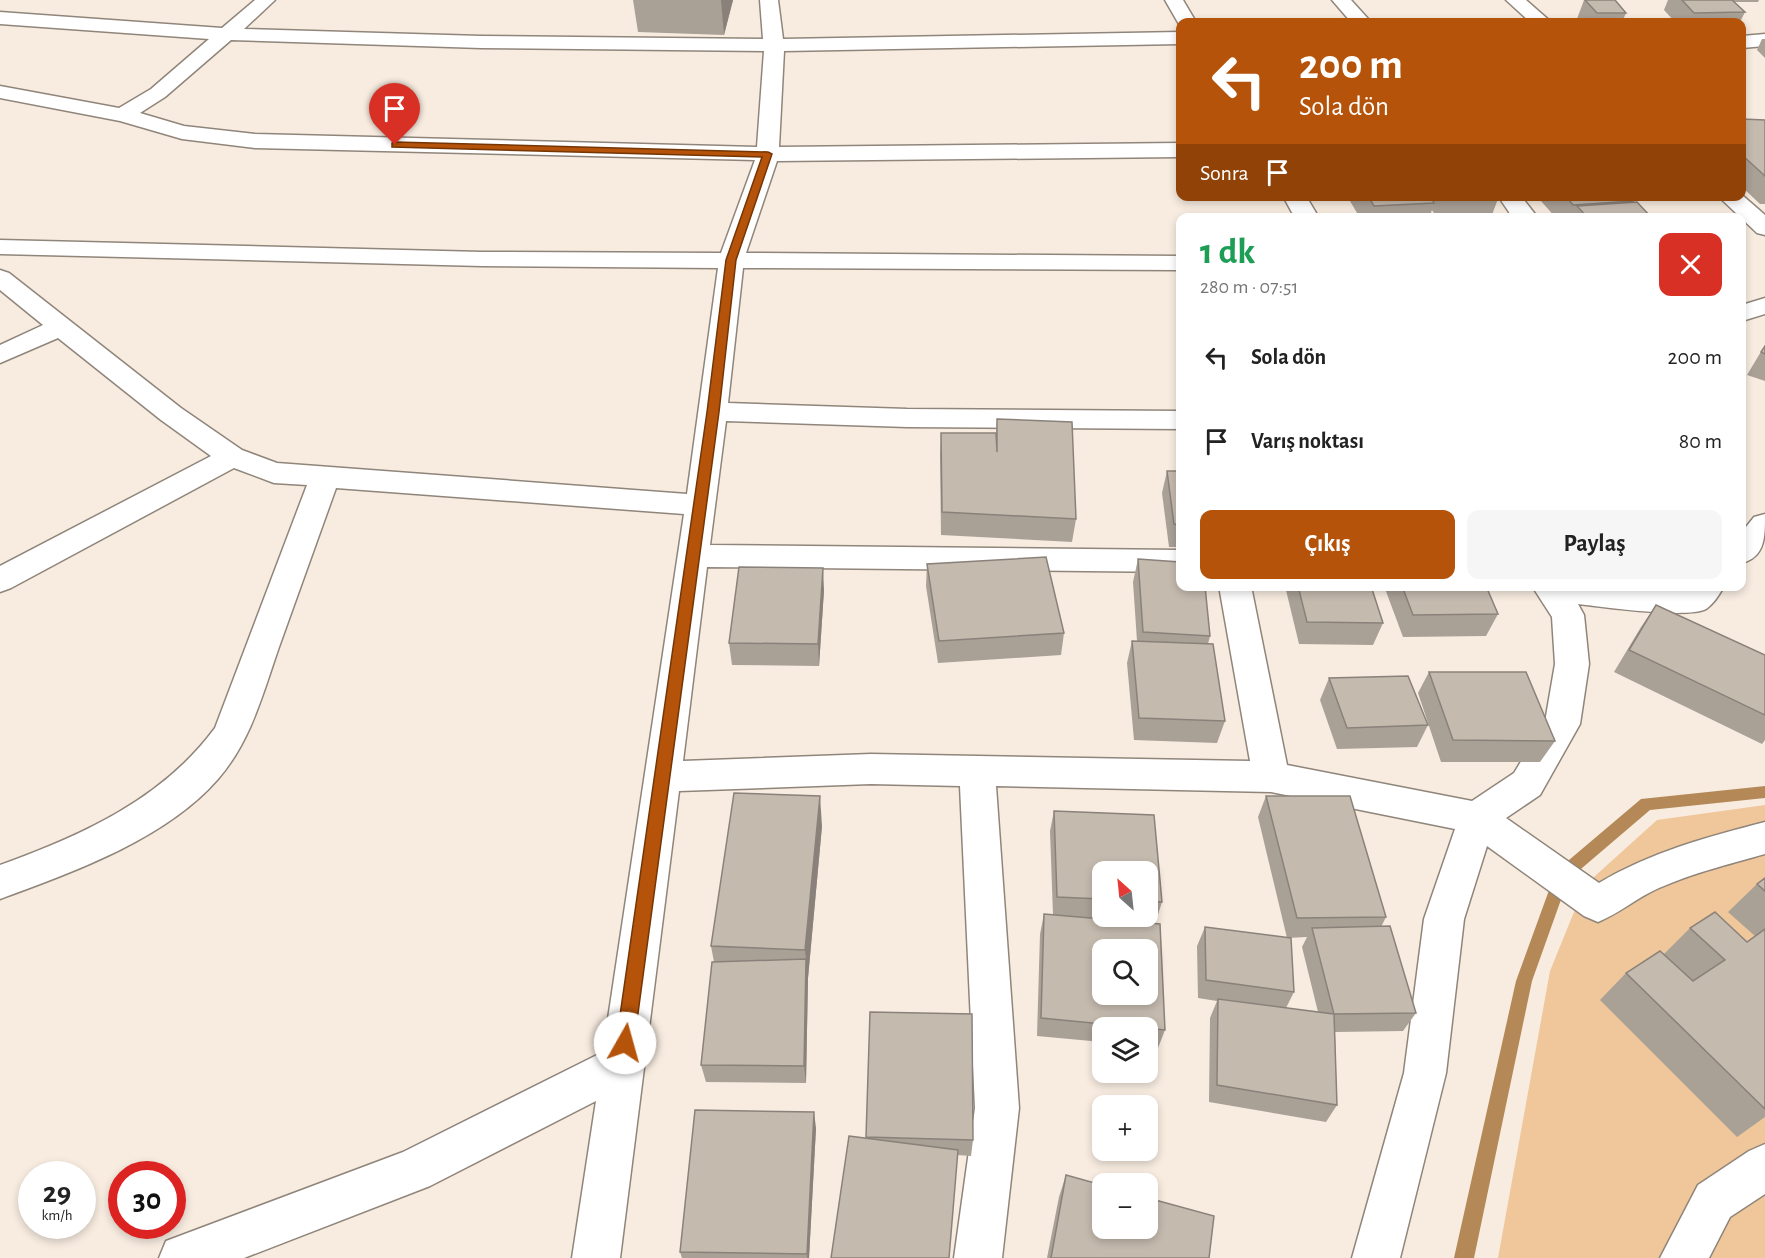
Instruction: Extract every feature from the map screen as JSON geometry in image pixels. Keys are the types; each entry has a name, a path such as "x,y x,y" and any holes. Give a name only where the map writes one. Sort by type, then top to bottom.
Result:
{"street":[{"path":"123,115 158,93 266,0"},
{"path":"596,1258 713,412 731,260 768,154 774,45 769,0"},
{"path":"1174,0 1185,18"},
{"path":"1341,0 1357,18"},
{"path":"1515,0 1536,18"},
{"path":"0,18 227,34 481,42 774,45 1176,38"},
{"path":"1746,42 1765,40"},
{"path":"0,92 123,115 182,132 255,141 768,154 1176,150"},
{"path":"1513,201 1522,213"},
{"path":"1735,201 1765,228"},
{"path":"0,247 482,259 1176,262"},
{"path":"0,278 171,414 232,457 274,473 700,505"},
{"path":"1746,312 1765,306"},
{"path":"0,355 62,326"},
{"path":"713,412 907,418 1176,420"},
{"path":"0,580 232,457"},
{"path":"0,882 62,861 144,816 202,771 230,735 325,478"},
{"path":"1746,547 1765,525"},
{"path":"692,555 1176,561"},
{"path":"1236,591 1271,777"},
{"path":"1376,1258 1425,1073 1444,919 1477,818 1527,784 1562,724 1572,664 1568,615 1551,591"},
{"path":"1572,591 1627,598 1695,600 1703,591"},
{"path":"661,777 872,770 1271,777 1477,818 1598,904 1643,877 1693,858 1765,838"},
{"path":"977,772 997,1108 978,1258"},
{"path":"183,1258 414,1170 622,1065"},
{"path":"1684,1258 1714,1200 1765,1167"}],"shaded area":[{"path":"1765,805 1765,1258 1498,1258 1550,971 1585,885 1657,820"}],"building":[{"path":"1585,0 1615,0 1626,13 1597,13"},
{"path":"1682,0 1732,0 1745,12 1694,13"},
{"path":"1746,119 1765,120 1765,176 1746,159"},
{"path":"1371,201 1433,201 1434,203 1374,206"},
{"path":"1570,201 1633,201 1573,205"},
{"path":"1637,202 1647,213 1583,213 1577,206"},
{"path":"997,419 1072,422 1076,519 942,512 941,433 996,433 997,452"},
{"path":"1167,471 1176,471 1176,524 1174,524"},
{"path":"1046,557 1064,633 939,641 927,564"},
{"path":"1138,559 1176,562 1176,591 1206,591 1210,636 1143,632"},
{"path":"739,567 823,568 818,644 729,643"},
{"path":"1299,591 1373,591 1383,623 1307,622"},
{"path":"1404,591 1488,591 1498,614 1413,615"},
{"path":"1656,605 1765,655 1765,715 1629,650"},
{"path":"1132,641 1213,644 1225,721 1139,718"},
{"path":"1429,672 1526,672 1555,741 1453,740"},
{"path":"1408,676 1428,725 1347,728 1329,678"},
{"path":"734,793 820,796 805,950 711,946"},
{"path":"1266,796 1350,796 1386,917 1297,918"},
{"path":"1054,811 1154,815 1162,902 1158,902 1158,861 1092,861 1092,899 1057,897"},
{"path":"1765,878 1765,891 1757,884"},
{"path":"1715,912 1747,942 1765,929 1765,1109 1626,973 1660,951 1693,981 1725,960 1690,928"},
{"path":"1044,914 1092,918 1092,927 1158,927 1160,924 1165,1030 1158,1029 1158,1017 1092,1017 1092,1023 1041,1018"},
{"path":"1390,926 1416,1013 1334,1014 1312,928"},
{"path":"1205,927 1291,938 1294,992 1206,980"},
{"path":"806,959 804,1066 701,1065 712,962"},
{"path":"1218,999 1334,1014 1337,1105 1217,1085"},
{"path":"870,1012 972,1014 973,1140 866,1137"},
{"path":"695,1110 814,1112 807,1254 680,1252"},
{"path":"849,1136 958,1150 949,1258 831,1258"},
{"path":"1066,1175 1092,1182 1092,1239 1158,1239 1158,1201 1214,1216 1209,1258 1051,1258"}],"waterway":[{"path":"1464,1258 1524,981 1562,876 1646,804 1765,792"}],"route":[{"path":"395,145 768,154 731,260 713,412 625,1043"}]}
